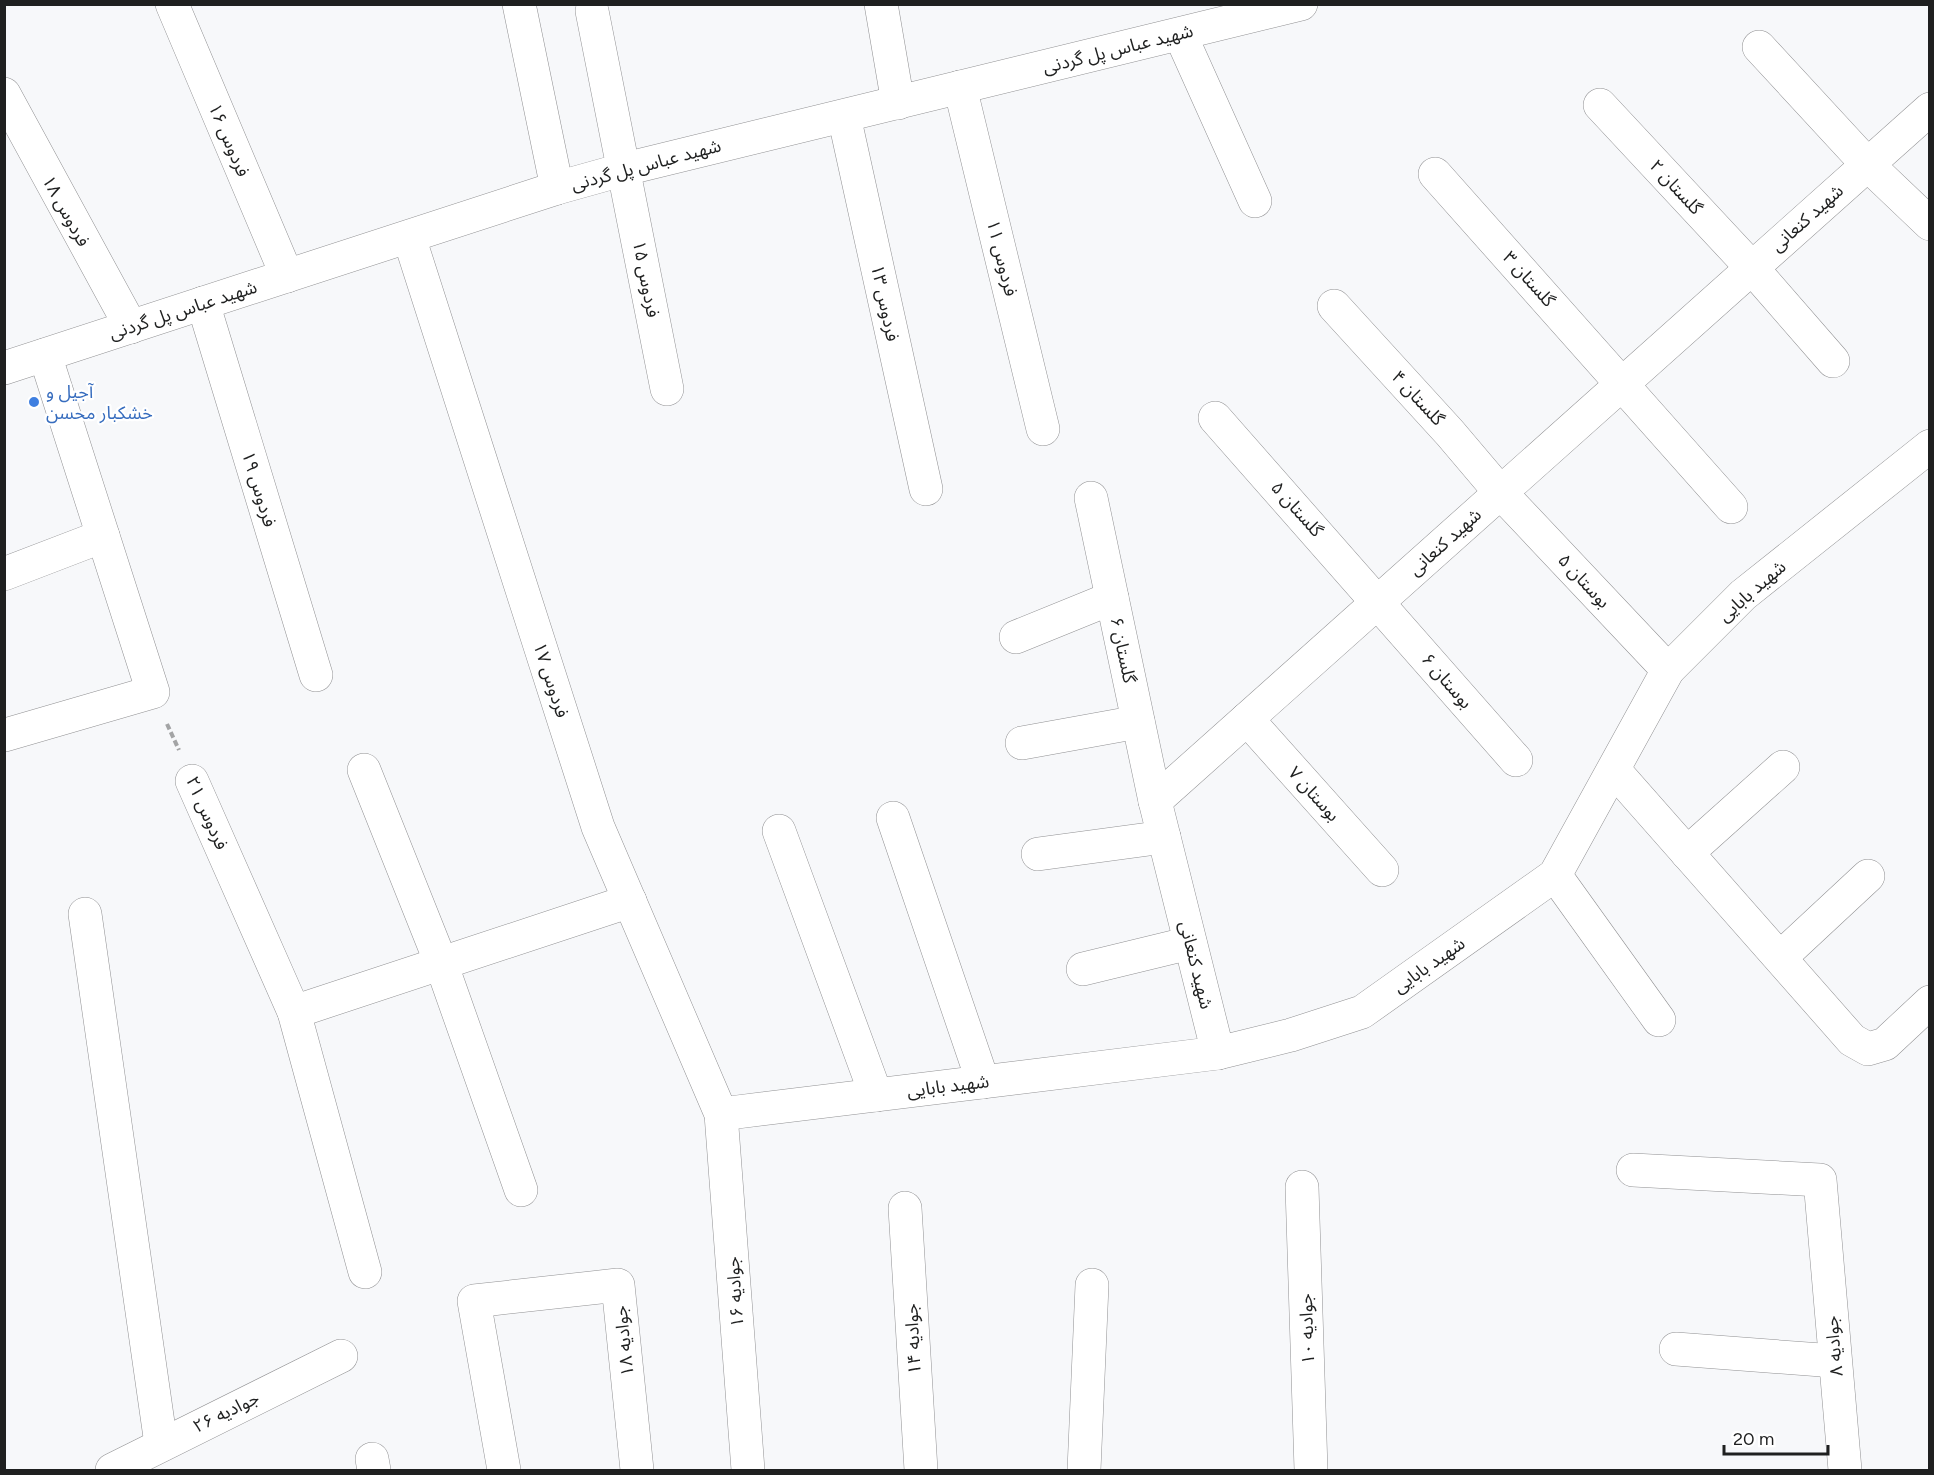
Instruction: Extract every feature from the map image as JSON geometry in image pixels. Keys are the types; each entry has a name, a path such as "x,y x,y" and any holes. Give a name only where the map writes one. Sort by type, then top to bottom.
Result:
{"street":[{"name":"فردوس ۱۶","path":"172,4 287,276"},
{"path":"519,4 557,188"},
{"path":"881,4 898,103"},
{"name":"شهید عباس پل گردنی","path":"4,368 557,188 625,169 1180,34 1227,13 1300,4"},
{"name":"فردوس ۱۵","path":"592,11 667,388"},
{"path":"1180,34 1255,201"},
{"path":"1759,47 1867,164 1929,224"},
{"name":"فردوس ۱۱","path":"960,87 1043,429"},
{"name":"فردوس ۱۸","path":"4,94 131,327"},
{"name":"گلستان ۲","path":"1600,105 1752,268 1833,361"},
{"name":"شهید کنعانی","path":"1218,1053 1155,801 1929,109"},
{"name":"فردوس ۱۳","path":"844,116 926,489"},
{"name":"گلستان ۳","path":"1435,174 1731,507"},
{"name":"فردوس ۱۷","path":"409,237 598,827 721,1114"},
{"name":"فردوس ۱۹","path":"203,303 316,675"},
{"name":"گلستان ۴","path":"1334,306 1450,433 1500,492"},
{"path":"5,735 153,692 45,355"},
{"name":"گلستان ۵","path":"1215,418 1379,601"},
{"name":"شهید بابایی","path":"721,1114 1218,1053 1291,1035 1362,1012 1555,875 1668,670 1743,595 1929,446"},
{"name":"بوستان ۵","path":"1500,492 1668,670"},
{"name":"گلستان ۶","path":"1091,498 1155,801"},
{"path":"4,574 103,536"},
{"path":"1016,637 1112,598"},
{"name":"بوستان ۶","path":"1379,601 1516,760"},
{"name":"بوستان ۷","path":"1247,719 1382,870"},
{"path":"1022,743 1138,722"},
{"path":"1687,853 1783,767"},
{"path":"364,770 441,963 521,1190"},
{"path":"1614,770 1852,1040 1868,1048 1885,1044 1929,1002"},
{"name":"فردوس ۲۱","path":"192,781 294,1012 365,1272"},
{"path":"893,818 983,1082"},
{"path":"779,831 876,1095"},
{"path":"1038,854 1164,837"},
{"path":"1555,875 1659,1020"},
{"path":"1781,957 1868,876"},
{"path":"294,1012 630,901"},
{"path":"85,914 161,1444"},
{"path":"1083,969 1190,943"},
{"name":"جوادیه ۱۶","path":"721,1114 748,1470"},
{"name":"جوادیه ۸","path":"1633,1170 1820,1180 1845,1470"},
{"name":"جوادیه ۱۰","path":"1302,1187 1311,1470"},
{"name":"جوادیه ۱۴","path":"905,1208 921,1470"},
{"name":"جوادیه ۱۸","path":"504,1470 474,1301 618,1285 637,1470"},
{"path":"1084,1470 1092,1285"},
{"path":"1676,1349 1835,1361"},
{"name":"جوادیه ۲۶","path":"112,1470 341,1356"}],"path":[{"name":"فردوس ۲۱","path":"153,692 192,781"}],"place":[{"name":"آجیل و خشکبار محسن","path":"34,402"}]}
